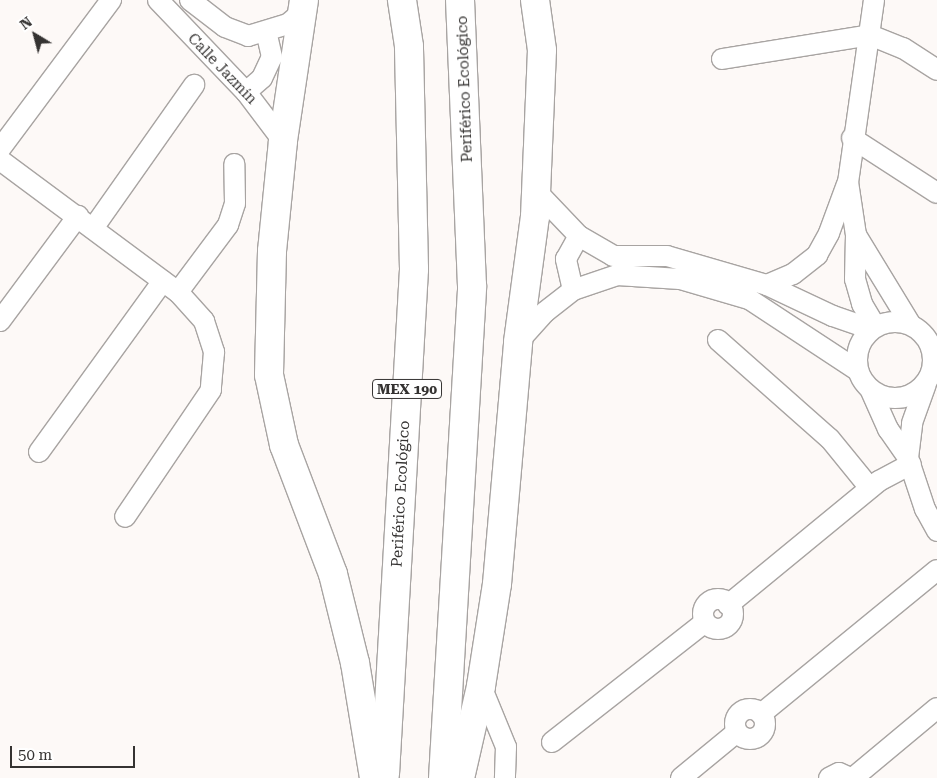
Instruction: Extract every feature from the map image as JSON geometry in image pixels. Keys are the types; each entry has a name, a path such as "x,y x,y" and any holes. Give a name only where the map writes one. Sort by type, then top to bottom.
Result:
{"highway":[{"name":"Periférico Ecológico","path":"384,778 414,269 410,46 402,0"},
{"name":"Periférico Ecológico","path":"443,778 472,286 460,0"},
{"path":"460,778 481,686 496,584 518,342 537,192 542,50 535,0"},
{"path":"303,6 283,140 272,252 269,375 284,445 333,574 355,663 374,778"}],"street":[{"path":"0,149 111,0"},
{"name":"Calle Jazmín","path":"158,0 246,92 283,140"},
{"name":"Calle Jazmín","path":"190,0 225,28 248,36 288,24 303,6"},
{"path":"872,328 862,304 855,279 856,235 848,182 852,138 870,35 874,0"},
{"path":"246,92 262,78 272,58 266,32"},
{"path":"722,59 870,35 903,48 937,70"},
{"path":"94,227 194,85"},
{"path":"852,138 937,193"},
{"path":"0,160 94,227 170,287 204,321 214,352 211,390 125,517"},
{"path":"40,452 170,287 228,225 235,203 234,164"},
{"path":"767,285 793,274 817,255 829,233 848,182"},
{"path":"537,192 579,236 613,256 667,256 767,285 833,316 872,328 897,323 923,328"},
{"path":"0,321 78,216"},
{"path":"856,235 923,328 934,355 932,373 912,423 909,461"},
{"path":"573,290 566,259 579,236"},
{"path":"518,342 545,312 573,290 618,275 680,279 749,299 857,370 872,391 888,429 909,461 925,509 937,531"},
{"path":"857,370 858,348 872,328"},
{"path":"718,340 830,439 870,488"},
{"path":"872,391 885,398 900,399 914,394 932,373"},
{"path":"552,742 705,622 715,628 726,626 732,616 728,604 870,488 909,461"},
{"path":"681,778 738,732 748,739 759,736 765,725 761,714 937,570"},
{"path":"481,686 506,747 505,778"},
{"path":"829,778 839,773 852,778 937,708"}]}
